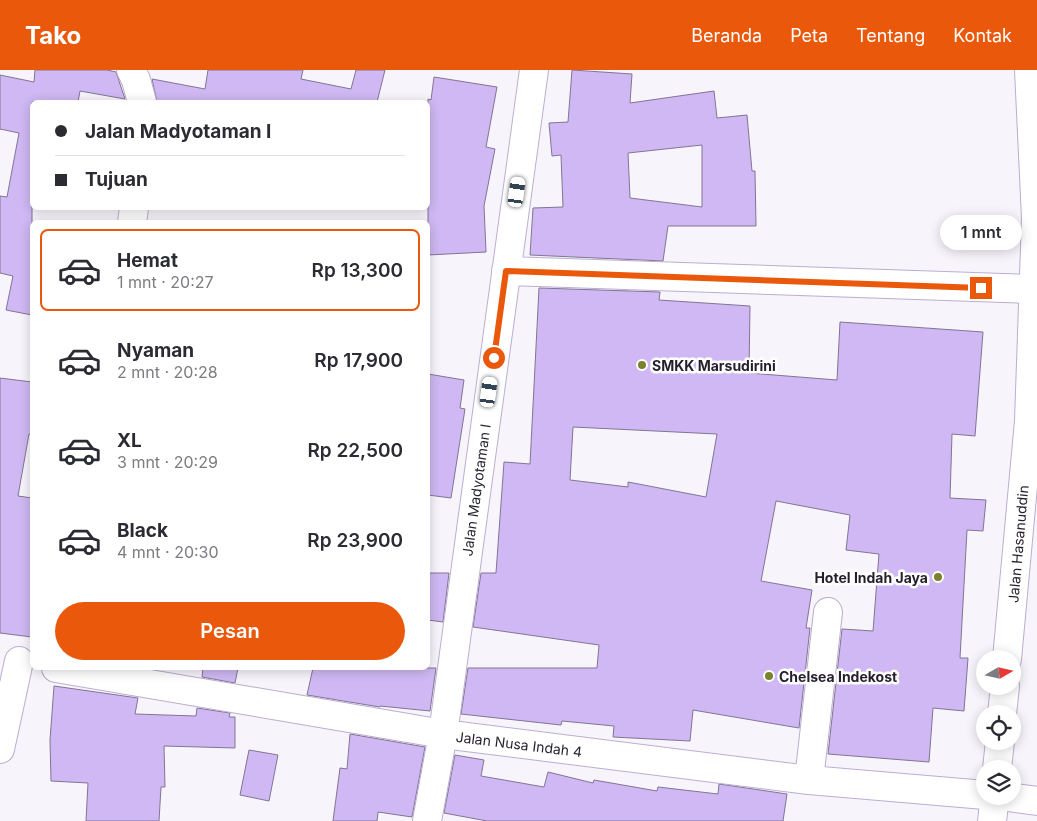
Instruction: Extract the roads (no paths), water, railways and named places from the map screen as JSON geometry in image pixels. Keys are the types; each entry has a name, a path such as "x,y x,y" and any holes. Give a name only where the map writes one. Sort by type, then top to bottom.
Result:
{"street":[{"path":"131,70 141,100"},
{"name":"Jalan Madyotaman I","path":"427,821 443,734 534,70"},
{"name":"Jalan Hasanuddin","path":"1009,650 1029,421 1036,218 1029,70"},
{"path":"506,271 1033,289"},
{"path":"809,780 828,612"},
{"path":"0,750 17,660"},
{"name":"Jalan Nusa Indah 4","path":"75,670 443,734 809,780 976,794"},
{"path":"1021,799 1037,801"},
{"path":"992,821 994,805"}],"place":[{"name":"SMKK Marsudirini","path":"642,365"},
{"name":"Hotel Indah Jaya","path":"938,577"},
{"name":"Chelsea Indekost","path":"769,676"}]}
